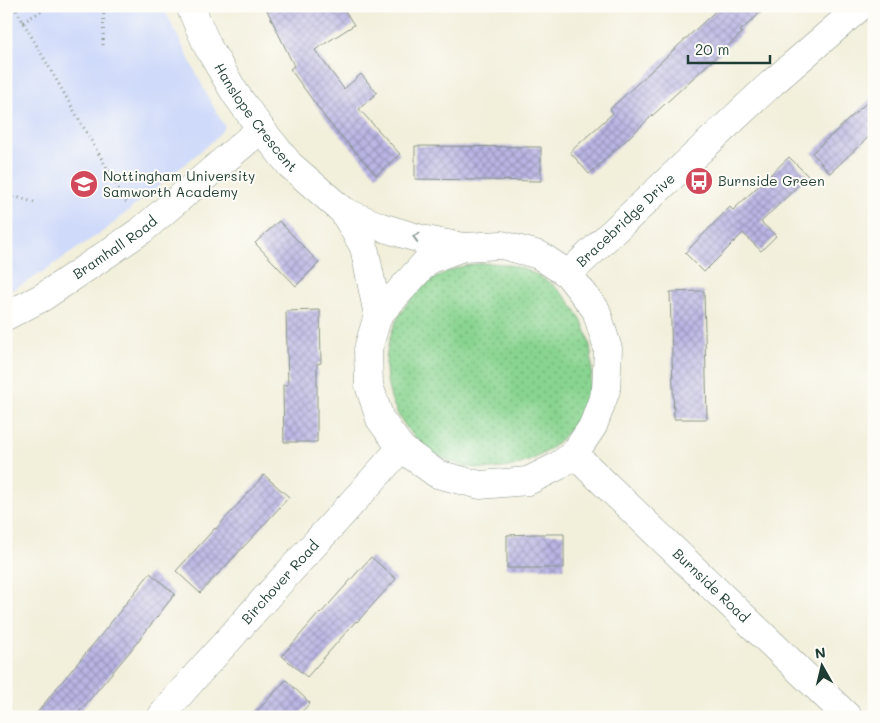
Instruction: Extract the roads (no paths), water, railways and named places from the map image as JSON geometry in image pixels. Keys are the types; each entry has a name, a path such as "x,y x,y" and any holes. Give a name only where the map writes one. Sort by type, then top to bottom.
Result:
{"street":[{"name":"Hanslope Crescent","path":"190,6 208,46 235,93 290,165 343,211 381,227 421,239 463,247"},
{"name":"Bracebridge Drive","path":"568,274 772,84 861,6"},
{"name":"Bramhall Road","path":"6,316 43,297 142,230 261,129"},
{"name":"Hanslope Crescent","path":"343,211 364,247 378,315"},
{"path":"502,245 539,255 568,274 596,310 608,349 606,390 594,426 574,454 558,466 528,481 480,485 437,474 401,448 380,419 369,385 368,349 378,315 428,260 463,247 502,245"},
{"name":"Birchover Road","path":"161,717 244,621 346,512 401,448"},
{"name":"Burnside Road","path":"574,454 848,717"}],"place":[{"name":"Burnside Green","path":"699,181"},
{"name":"Nottingham University Samworth Academy","path":"84,184"}]}
